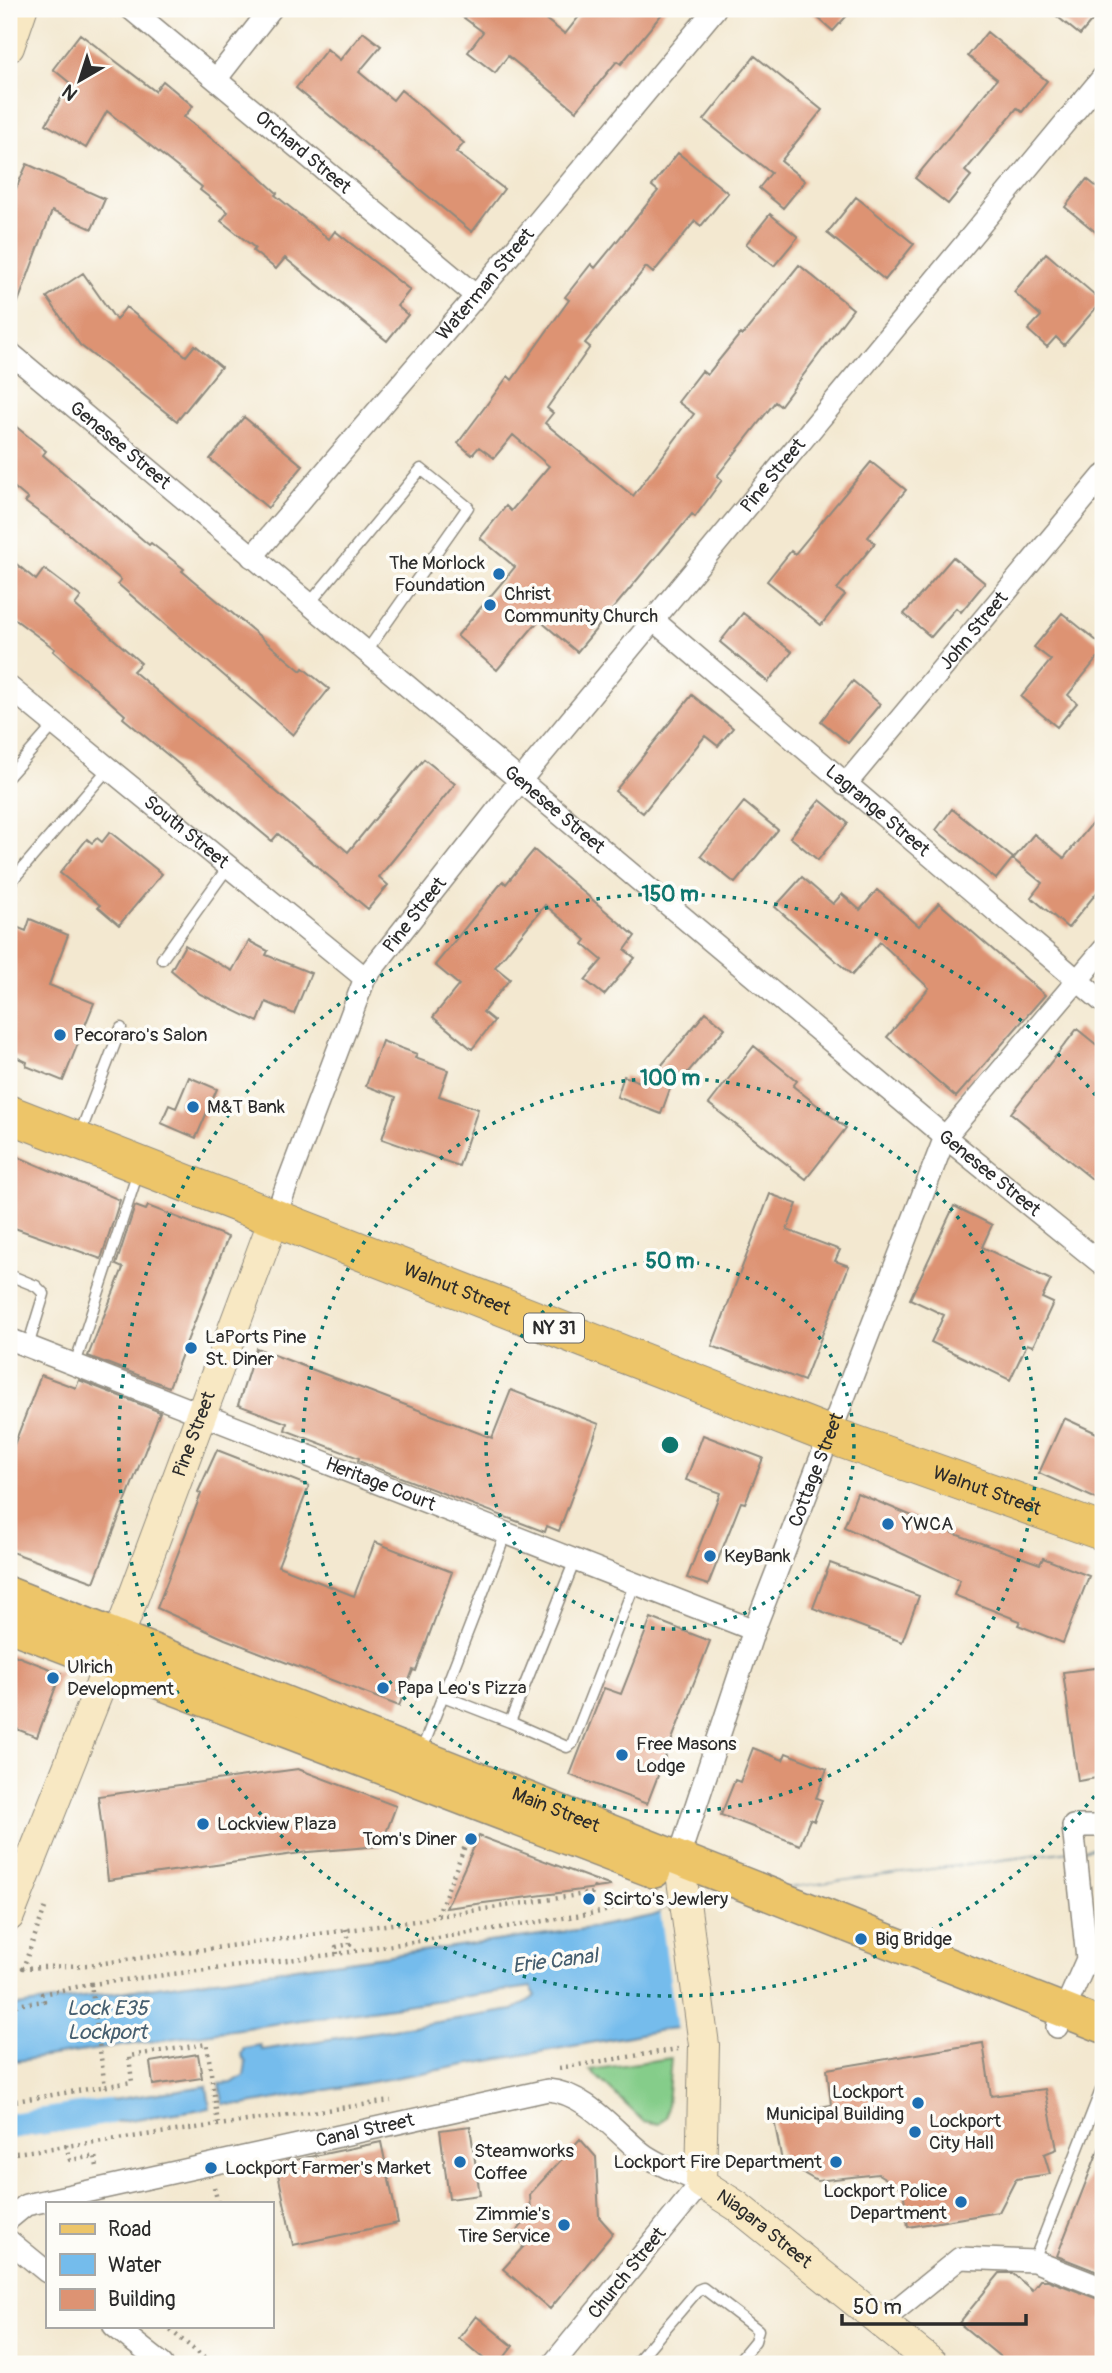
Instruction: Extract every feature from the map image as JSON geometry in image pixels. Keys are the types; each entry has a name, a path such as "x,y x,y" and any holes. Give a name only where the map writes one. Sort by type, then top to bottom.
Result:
{"highway":[{"name":"Walnut Street","path":"9,1114 831,1435 1103,1532"}],"main road":[{"name":"Main Street","path":"9,1594 113,1651 725,1898 1003,2005 1059,2007 1103,2040"},
{"name":"Main Street","path":"9,1625 113,1651 420,1755 682,1881 766,1891 1103,2026"}],"street":[{"path":"10,41 22,9"},
{"name":"Orchard Street","path":"131,9 476,296"},
{"path":"217,78 271,9"},
{"name":"Waterman Street","path":"252,557 476,296 715,9"},
{"name":"Pine Street","path":"9,1916 113,1651 365,978 652,619 1103,76"},
{"name":"Genesee Street","path":"9,352 945,1137 1103,1265"},
{"name":"John Street","path":"845,785 1103,475"},
{"name":"Lagrange Street","path":"652,619 1103,1002"},
{"name":"South Street","path":"9,687 365,978"},
{"name":"Cottage Street","path":"704,2045 682,1881 754,1630 945,1137 1103,950"},
{"name":"Heritage Court","path":"18,1342 754,1630"},
{"path":"1059,2007 1087,1959 1073,1826 1103,1826"},
{"name":"Niagara Street","path":"704,2045 701,2183 737,2206 933,2364"},
{"name":"Canal Street","path":"9,2219 26,2205 556,2090 583,2104 645,2155 701,2183"},
{"name":"Church Street","path":"553,2364 701,2183"},
{"path":"9,2241 46,2271"},
{"path":"881,2322 960,2258 1034,2261 1103,2288"},
{"path":"117,2328 162,2364"}],"lane":[{"path":"309,604 421,469 468,507 366,652"},
{"path":"9,776 55,724"},
{"path":"9,884 109,768"},
{"path":"162,959 228,867"},
{"path":"77,1141 121,1028"},
{"path":"75,1364 140,1166"},
{"path":"9,1275 36,1286 44,1294 18,1342"},
{"path":"420,1755 506,1533"},
{"path":"510,1723 575,1560"},
{"path":"443,1696 567,1746 572,1744 635,1583"},
{"path":"1034,2261 1103,2085"},
{"path":"635,2364 698,2290 703,2288 758,2330 755,2341 736,2364"}],"path":[{"path":"437,1916 472,1828"},
{"path":"45,1909 23,1968 89,1965 592,1893 599,1875"},
{"path":"9,2006 44,2001 42,1994 91,1984 337,1954 601,1912 640,1901"},
{"path":"337,1954 336,1947 350,1944 346,1929"},
{"path":"91,1984 105,2087"},
{"path":"9,2102 132,2082 130,2056 207,2044 218,2124"},
{"path":"9,2154 389,2099 412,2120"},
{"path":"66,2146 70,2160 95,2156"},
{"path":"167,2328 212,2364"}],"green space":[{"path":"671,2058 666,2117 659,2124 643,2121 590,2070"}],"water":[{"path":"1103,1847 1103,1983 668,2029 243,2105 223,2104 220,2084 232,2083 244,2075 246,2063 241,2055 244,2048 260,2045 261,2050 513,2010 536,1996 531,1987 9,2062 9,2007 584,1929 652,1916 660,1913 660,1910 766,1891"},
{"path":"207,2086 210,2108 75,2128 71,2106"},
{"path":"62,2109 66,2130 9,2138 9,2116"}],"pier":[{"path":"1101,1848 1103,1987 677,2031 660,1910 766,1891"}],"building":[{"path":"452,9 532,9 565,34 585,9 666,9 621,64 617,61 576,111 508,56 495,73 468,52 483,32"},
{"path":"808,9 853,9 833,31"},
{"path":"1048,9 1102,9 1080,35"},
{"path":"363,32 381,46 359,72 393,100 401,90 464,143 456,152 504,189 472,232 296,88 327,49 340,60"},
{"path":"987,32 1047,81 1022,112 1017,108 965,171 971,176 948,204 915,178 997,79 968,56"},
{"path":"80,34 155,91 163,81 193,106 184,117 253,171 277,193 275,195 329,239 335,231 410,290 397,306 408,315 387,341 285,258 276,269 253,251 255,248 221,221 228,212 200,190 202,187 107,111 86,148 46,124 70,83 53,69"},
{"path":"755,56 822,110 781,161 805,181 783,208 759,188 771,173 704,120"},
{"path":"678,153 728,193 701,226 695,221 653,273 646,267 585,343 590,347 547,408 553,413 545,423 633,496 694,414 678,402 702,371 707,375 740,334 742,336 799,265 853,309 780,406 775,402 717,476 722,480 695,517 692,514 577,652 539,620 497,670 457,636 515,567 480,538 506,506 511,511 549,466 513,435 494,458 479,447 472,455 458,443 508,376 512,380 569,300 565,297 591,264 595,268 658,191 652,186"},
{"path":"27,164 105,199 92,229 52,211 11,321 9,204"},
{"path":"1087,179 1103,192 1103,238 1065,207"},
{"path":"856,197 914,244 885,280 827,233"},
{"path":"770,214 798,237 774,266 746,244"},
{"path":"1046,253 1102,301 1064,345 1056,337 1047,347 1028,330 1041,316 1014,292"},
{"path":"83,273 116,320 126,307 186,356 195,345 221,367 177,421 80,345 47,297"},
{"path":"244,417 303,466 268,508 210,459"},
{"path":"9,421 46,451 43,455 149,545 151,543 184,569 182,571 301,671 303,668 329,689 293,735 118,584 121,580 69,534 25,502 28,499 9,483"},
{"path":"871,462 906,490 868,537 875,543 837,589 845,595 821,625 767,581 791,551 795,554"},
{"path":"953,557 985,583 961,612 956,608 931,637 904,614"},
{"path":"9,558 36,580 44,569 81,597 75,605 141,663 133,671 348,852 424,759 455,784 379,877 388,885 368,909 278,834 272,841 123,718 125,715 53,651 55,649 9,615"},
{"path":"743,613 792,652 768,682 720,642"},
{"path":"1062,613 1103,646 1103,651 1068,695 1077,703 1057,727 1021,697 1051,660 1034,647"},
{"path":"853,681 880,704 848,743 821,721"},
{"path":"692,695 733,728 718,746 705,736 643,813 615,791"},
{"path":"820,800 848,823 818,860 790,837"},
{"path":"744,802 778,830 735,883 701,856"},
{"path":"952,809 1013,858 996,879 936,830"},
{"path":"1103,810 1103,885 1068,928 1031,897 1042,883 1013,859 1034,834 1064,858"},
{"path":"110,832 162,874 119,925 98,907 100,905 60,873 87,839 92,843 97,838 102,842"},
{"path":"534,850 635,936 625,950 635,958 604,995 585,980 602,960 583,944 586,940 545,905 495,967 510,979 483,1012 494,1021 472,1049 433,1017 459,985 435,965 503,881 506,884"},
{"path":"802,877 833,904 842,894 860,910 877,890 919,926 939,903 1045,995 956,1097 887,1037 929,988 880,942 852,975 775,907"},
{"path":"30,919 68,935 49,985 94,1003 63,1081 26,1066 27,1062 9,1054 9,924 26,931"},
{"path":"249,941 268,951 266,955 311,973 294,1014 266,1002 258,1022 200,994 171,970 185,945 232,971"},
{"path":"706,1012 725,1028 683,1078 676,1072 661,1114 617,1097 624,1076 646,1084"},
{"path":"1077,1029 1103,1050 1103,1188 1011,1113"},
{"path":"382,1041 417,1054 415,1058 448,1070 439,1096 478,1109 459,1166 382,1139 396,1097 366,1086"},
{"path":"754,1046 797,1081 793,1086 846,1128 806,1179 709,1104"},
{"name":"M&T Bank","path":"189,1077 217,1089 196,1138 161,1123 169,1105 176,1108"},
{"path":"9,1153 120,1200 101,1259 9,1226"},
{"path":"770,1194 797,1204 787,1230 840,1250 835,1261 849,1266 804,1381 712,1346"},
{"path":"135,1206 146,1210 148,1206 228,1237 169,1387 88,1356 123,1268 116,1265"},
{"path":"954,1206 992,1225 982,1247 1051,1280 1042,1298 1053,1303 1033,1346 1027,1344 1010,1380 931,1342 944,1315 910,1299"},
{"path":"256,1348 492,1438 511,1390 599,1424 559,1531 547,1526 545,1532 358,1461 359,1458 285,1430 287,1423 238,1405"},
{"path":"41,1375 76,1388 79,1380 160,1412 94,1582 9,1551 9,1458"},
{"path":"1064,1418 1103,1436 1103,1502 1039,1473"},
{"path":"703,1435 763,1458 745,1503 741,1502 708,1585 687,1578 720,1493 686,1480"},
{"path":"217,1450 309,1486 278,1566 354,1596 375,1542 452,1572 416,1671 413,1670 399,1706 225,1639 157,1608 201,1494 198,1492"},
{"path":"857,1493 958,1535 1040,1564 1043,1558 1089,1576 1063,1643 1018,1625 1020,1621 954,1595 960,1580 844,1527"},
{"path":"830,1563 919,1596 902,1642 813,1608"},
{"path":"651,1618 710,1641 647,1804 570,1775 604,1688 621,1694"},
{"path":"9,1653 61,1673 37,1737 9,1726"},
{"path":"1103,1667 1103,1777 1078,1781 1063,1672"},
{"path":"753,1748 783,1760 786,1753 827,1769 816,1798 822,1800 814,1821 810,1819 800,1845 721,1815 735,1780 740,1782"},
{"name":"Lockview Plaza","path":"298,1769 396,1806 381,1846 308,1852 108,1880 98,1796"},
{"path":"479,1836 611,1886 446,1908"},
{"name":"Lockport City Hall","path":"983,2043 991,2096 1045,2089 1057,2149 1044,2154 1050,2174 1016,2179 999,2212 908,2227 903,2189 878,2174 817,2181 782,2161 773,2115 831,2105 827,2069"},
{"path":"198,2054 202,2078 153,2085 150,2062"},
{"name":"Steamworks Coffee","path":"470,2126 480,2195 449,2199 440,2130"},
{"name":"Zimmie's Tire Service","path":"580,2139 596,2157 599,2217 613,2233 550,2309 503,2269 524,2246 513,2236 531,2214 530,2194"},
{"path":"1103,2141 1103,2274 1057,2256"},
{"path":"381,2142 398,2223 293,2245 276,2164"},
{"path":"1000,2273 1012,2273 1032,2290 1040,2280 1048,2280 1103,2301 1103,2364 1009,2364 959,2323"},
{"path":"476,2316 513,2346 499,2364 490,2364 459,2338"}],"waterway":[{"path":"9,2126 107,2112"}],"place":[{"name":"The Morlock Foundation","path":"499,574"},
{"name":"Christ Community Church","path":"490,605"},
{"name":"Pecoraro's Salon","path":"60,1035"},
{"name":"M&T Bank","path":"193,1107"},
{"name":"LaPorts Pine St. Diner","path":"191,1348"},
{"name":"YWCA","path":"888,1524"},
{"name":"KeyBank","path":"710,1556"},
{"name":"Ulrich Development","path":"53,1678"},
{"name":"Papa Leo's Pizza","path":"383,1688"},
{"name":"Free Masons Lodge","path":"622,1755"},
{"name":"Lockview Plaza","path":"203,1824"},
{"name":"Tom's Diner","path":"471,1839"},
{"name":"Scirto's Jewlery","path":"589,1899"},
{"name":"Big Bridge","path":"861,1939"},
{"name":"Lockport Municipal Building","path":"918,2103"},
{"name":"Lockport City Hall","path":"915,2132"},
{"name":"Steamworks Coffee","path":"460,2162"},
{"name":"Lockport Fire Department","path":"836,2162"},
{"name":"Lockport Farmer's Market","path":"211,2168"},
{"name":"Lockport Police Department","path":"961,2202"},
{"name":"Zimmie's Tire Service","path":"564,2225"}],"water label":[{"name":"Erie Canal","path":"555,1961"},
{"name":"Lock E35 Lockport","path":"107,2020"}]}
